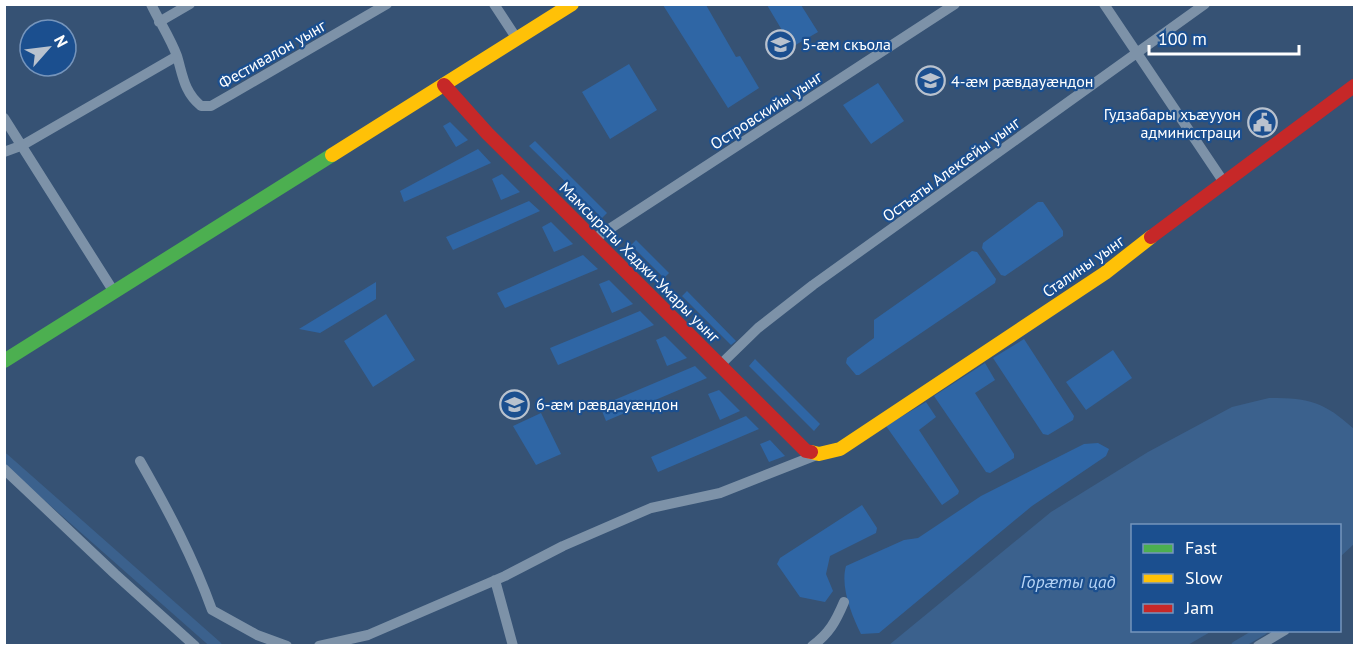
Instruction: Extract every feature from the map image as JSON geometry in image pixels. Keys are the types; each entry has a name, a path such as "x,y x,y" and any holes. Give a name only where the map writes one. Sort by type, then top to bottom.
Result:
{"street":[{"path":"4,152 24,145 177,56 152,4"},
{"path":"159,22 190,4"},
{"name":"Фестивалон уынг","path":"177,56 180,77 192,99 201,106 211,106 387,4"},
{"path":"494,4 517,39"},
{"path":"4,361 572,4"},
{"name":"Островскийы уынг","path":"594,239 955,4"},
{"path":"1104,4 1223,181"},
{"name":"Остъаты Алексейы уынг","path":"720,365 758,328 813,285 1205,4"},
{"name":"Мамсыраты Хаджи-Умары уынг","path":"444,85 487,133 806,451 819,454"},
{"name":"Сталины уынг","path":"819,454 840,449 1106,273 1223,181 1354,86"},
{"path":"4,118 24,145 114,292"},
{"path":"319,645 368,635 495,580 562,546 651,508 720,493 819,454"},
{"path":"140,461 185,543 212,610 257,635 266,643 287,645"},
{"path":"4,469 115,574 195,645"},
{"path":"495,580 513,645"},
{"path":"812,645 824,638 836,622 844,602"},
{"path":"1258,645 1281,632"}],"shaded area":[{"path":"663,5 706,5 736,57 740,56 759,88 728,108"},
{"path":"767,5 801,5 818,32 792,47"},
{"path":"629,64 657,110 610,139 582,92"},
{"path":"878,83 904,121 871,144 843,105"},
{"path":"450,122 468,140 456,147 443,126"},
{"path":"535,141 607,213 602,218 529,146"},
{"path":"478,149 491,163 404,202 400,191"},
{"path":"502,174 520,192 501,200 492,179"},
{"path":"529,201 540,211 453,250 446,237"},
{"path":"1038,202 1043,202 1063,231 1063,236 1005,276 1001,275 982,248 983,243"},
{"path":"551,222 573,244 554,252 542,227"},
{"path":"636,240 669,273 664,278 631,245"},
{"path":"972,251 977,252 996,279 995,283 856,375 846,363 847,358 874,338 874,320"},
{"path":"583,255 598,269 505,308 497,293"},
{"path":"609,280 633,304 612,313 599,284"},
{"path":"376,282 376,299 320,333 299,329"},
{"path":"687,291 736,341 731,345 682,296"},
{"path":"640,311 654,325 558,365 550,348"},
{"path":"386,314 415,360 373,387 344,341"},
{"path":"665,336 687,358 667,366 656,340"},
{"path":"1024,339 1074,416 1073,420 1048,435 1043,434 993,358"},
{"path":"1113,350 1132,378 1086,410 1066,382"},
{"path":"755,359 820,424 814,431 749,366"},
{"path":"985,363 995,380 975,393 1014,454 1014,458 990,473 986,472 934,396"},
{"path":"695,366 707,378 606,421 600,406"},
{"path":"719,390 740,411 720,420 708,394"},
{"path":"926,402 936,417 919,430 959,491 942,505 886,426"},
{"path":"541,413 561,454 536,465 513,426"},
{"path":"746,416 759,429 658,472 651,457"},
{"path":"770,440 785,456 769,462 760,444"},
{"path":"1098,443 1109,449 1106,456 1032,506 879,633 861,634 846,592 846,566 904,540 918,538 981,496 1084,444"},
{"path":"862,505 877,528 876,533 830,556 826,574 833,591 825,602 800,597 777,564 780,558"}],"water":[{"name":"Горӕты цад","path":"1269,398 1295,399 1325,407 1354,429 1354,544 1341,556 1341,524 1131,524 1131,632 1210,632 1186,646 889,645 1051,512 1148,452 1232,407"}],"waterway":[{"path":"4,458 217,646"},
{"path":"1236,646 1260,632"}],"traffic: fast":[{"path":"4,361 332,155"}],"traffic: slow":[{"path":"332,155 572,4"},
{"path":"811,452 819,454 840,449 1105,273 1151,237"}],"traffic: jam":[{"path":"444,85 487,133 806,451 811,452"},
{"path":"1151,237 1354,86"}],"place":[{"name":"5-æм скъола","path":"781,44"},
{"name":"4-æм рӕвдауӕндон","path":"930,81"},
{"name":"Гудзабары хъæууон администраци","path":"1262,123"},
{"name":"6-æм рӕвдауӕндон","path":"515,404"}]}
